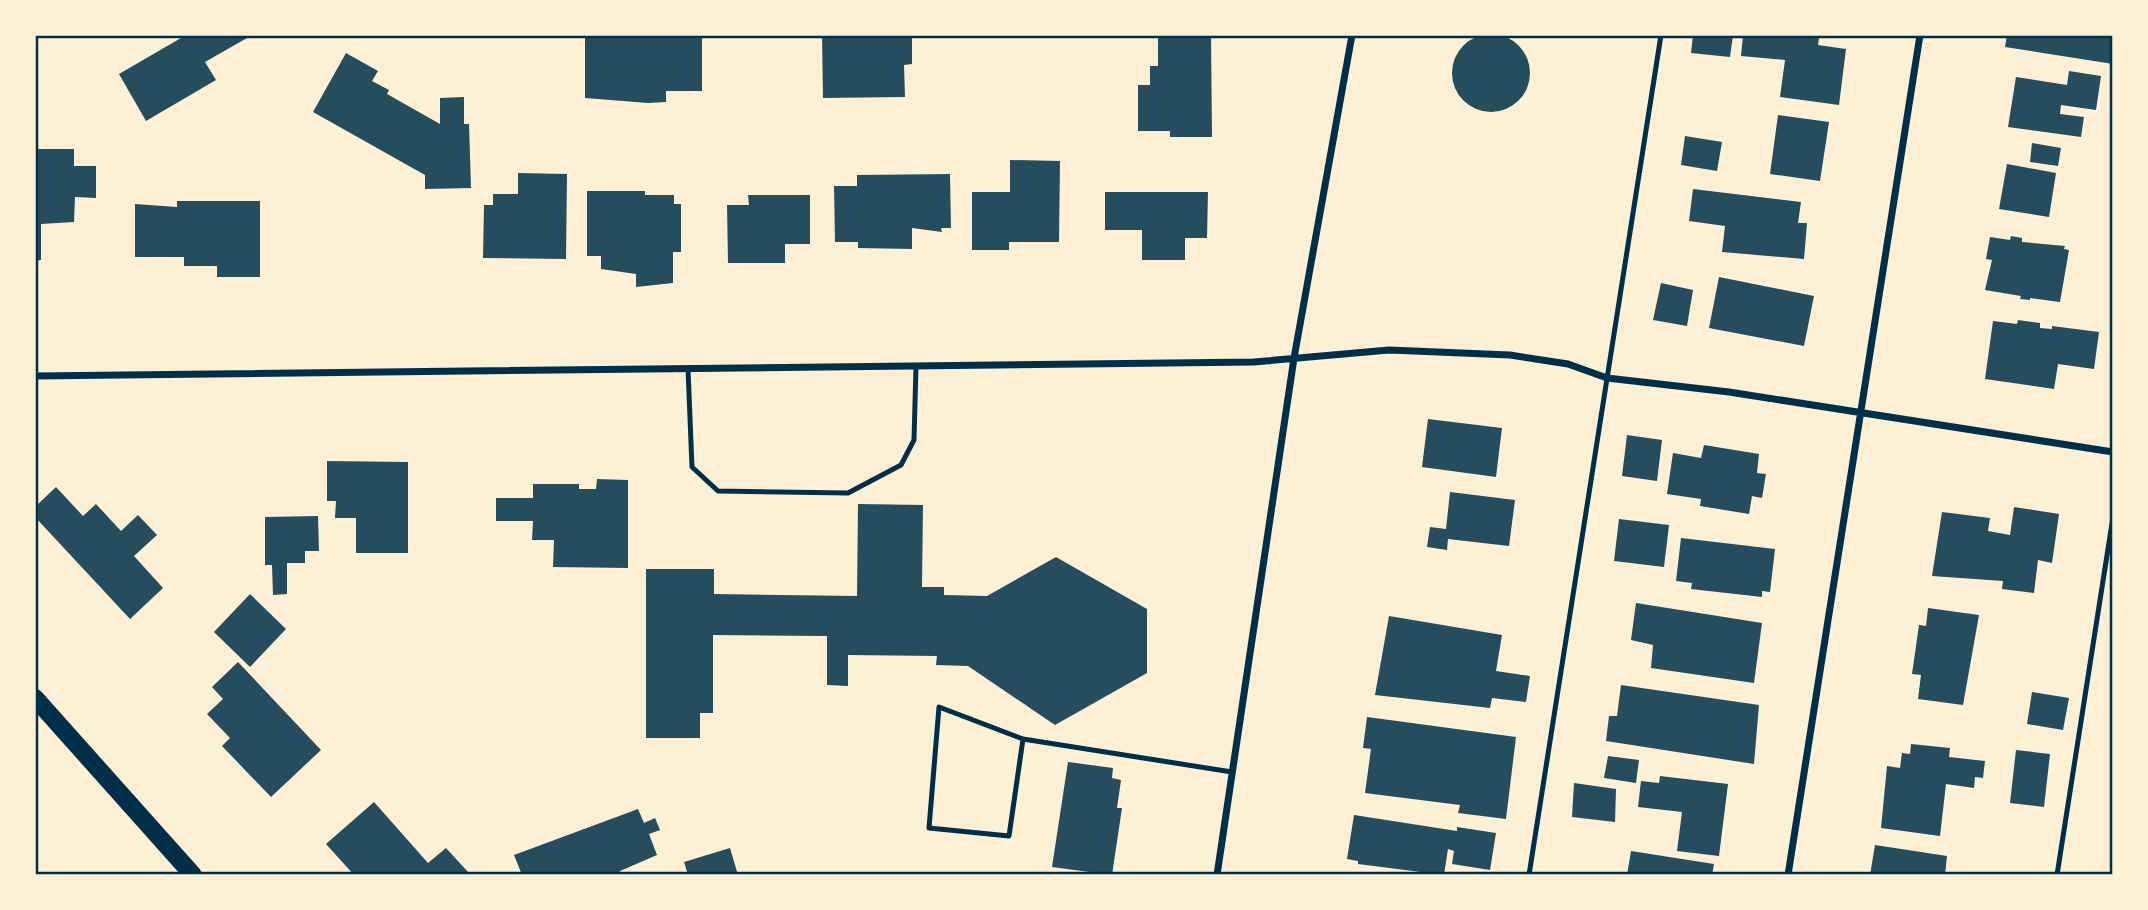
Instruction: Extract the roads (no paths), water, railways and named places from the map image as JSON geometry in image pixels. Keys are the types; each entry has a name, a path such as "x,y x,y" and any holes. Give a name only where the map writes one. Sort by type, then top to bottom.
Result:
{"main road":[{"path":"35,698 193,875"}],"street":[{"path":"1217,875 1294,358 1352,35"},
{"path":"1788,875 1920,35"},
{"path":"35,376 1254,362 1388,350 1468,352 1568,364 1607,377 2113,452"}],"lane":[{"path":"1529,875 1661,35"},
{"path":"688,369 692,467 718,491 848,493 901,465 915,440 916,366"},
{"path":"2057,875 2113,517"},
{"path":"1023,740 1009,836 929,828 939,707 1023,740 1233,772"}]}
